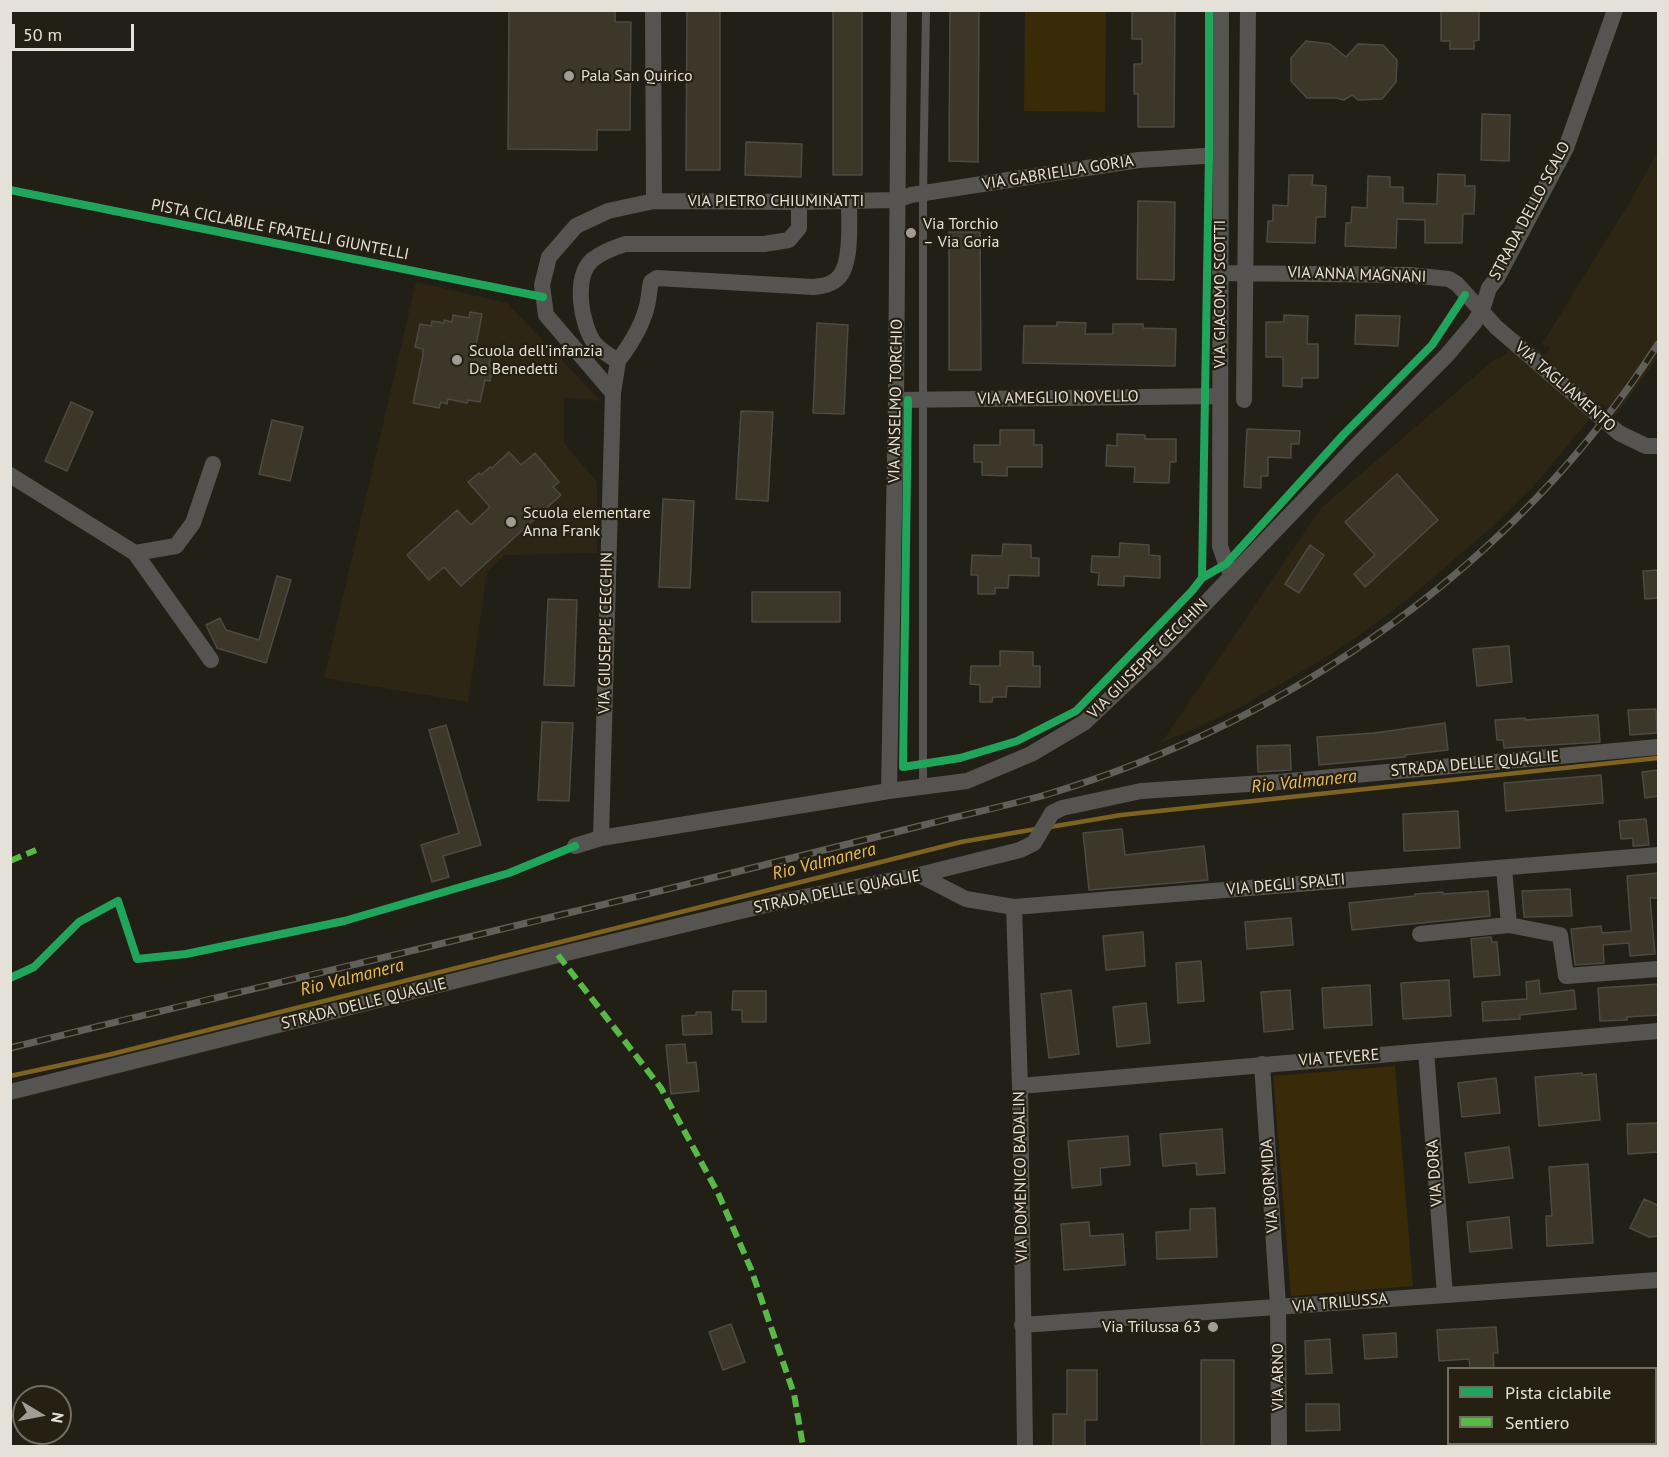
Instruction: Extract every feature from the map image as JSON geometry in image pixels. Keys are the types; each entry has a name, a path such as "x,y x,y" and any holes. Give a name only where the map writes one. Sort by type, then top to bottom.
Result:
{"street":[{"path":"653,10 654,201"},
{"name":"VIA ANSELMO TORCHIO","path":"889,791 896,400 899,10"},
{"name":"VIA GIACOMO SCOTTI","path":"1221,10 1220,546 1232,575"},
{"path":"1244,400 1248,10"},
{"name":"STRADA DELLO SCALO","path":"1482,310 1489,288 1497,278 1566,148 1615,10"},
{"name":"VIA GABRIELLA GORIA","path":"897,200 911,195 1139,160 1220,155"},
{"name":"VIA PIETRO CHIUMINATTI","path":"613,393 546,315 542,285 549,257 576,226 608,211 654,201 849,202 897,200"},
{"path":"799,202 799,228 789,240 764,244 625,244 605,251 590,262 583,281 581,307 586,328 597,346 618,361 640,326 651,282 657,278 813,287 829,284 840,276 847,257 849,202"},
{"name":"VIA ANNA MAGNANI","path":"1220,273 1410,275 1449,279 1457,284 1482,310"},
{"name":"VIA TAGLIAMENTO","path":"1482,310 1496,327 1619,433 1646,446 1659,446"},
{"name":"VIA GIUSEPPE CECCHIN","path":"575,846 601,838 889,791 967,781 1031,754 1085,722 1157,654 1447,355 1482,310"},
{"name":"VIA GIUSEPPE CECCHIN","path":"601,838 613,393 618,361"},
{"name":"VIA AMEGLIO NOVELLO","path":"896,400 1220,396"},
{"path":"135,553 176,546 193,523 213,464"},
{"path":"10,475 135,553 211,660"},
{"name":"STRADA DELLE QUAGLIE","path":"10,1092 778,902 919,875 1020,850 1034,843 1052,813 1062,808 1142,791 1279,782 1659,747"},
{"name":"VIA DEGLI SPALTI","path":"919,875 966,899 1014,907 1659,855"},
{"path":"1504,868 1509,925"},
{"name":"VIA DOMENICO BADALIN","path":"1014,907 1020,1086 1025,1446"},
{"path":"1420,934 1509,925 1560,935 1566,976 1659,969"},
{"name":"VIA TEVERE","path":"1020,1086 1659,1031"},
{"name":"VIA DORA","path":"1426,1052 1445,1295"},
{"name":"VIA BORMIDA","path":"1262,1064 1278,1308"},
{"name":"VIA TRILUSSA","path":"1022,1325 1659,1280"},
{"name":"VIA ARNO","path":"1278,1308 1279,1446"}],"lane":[{"path":"923,786 923,194 926,10"}],"path":[{"path":"10,978 33,967 79,922 118,901 137,959 186,954 344,921 509,873 575,846"}],"shaded area":[{"path":"1025,11 1106,11 1105,112 1024,111"},
{"path":"1658,151 1658,358 1615,416 1602,404 1533,487 1492,527 1408,599 1367,630 1325,658 1244,705 1162,742 1321,508 1495,359 1501,358 1508,351 1516,332 1543,354 1548,351 1550,347 1542,344 1631,200"},
{"path":"416,282 507,303 601,401 564,397 564,443 597,482 597,553 504,555 487,572 468,702 324,678"},
{"path":"1395,1066 1413,1286 1291,1296 1273,1076"}],"building":[{"name":"Pala San Quirico","path":"509,10 615,10 615,22 631,22 630,130 597,130 597,150 508,149"},
{"path":"687,10 720,10 720,170 686,170"},
{"path":"833,10 862,10 862,175 833,175"},
{"path":"950,10 979,10 978,162 949,161"},
{"path":"1132,10 1175,10 1174,127 1138,127 1138,94 1134,94 1134,64 1142,64 1142,39 1132,39"},
{"path":"1441,10 1479,10 1479,40 1474,41 1474,49 1450,49 1450,41 1441,41"},
{"path":"1306,41 1330,44 1346,57 1358,44 1383,45 1397,60 1396,82 1382,99 1358,100 1352,95 1344,100 1307,98 1291,81 1291,58"},
{"path":"1482,114 1510,115 1509,161 1481,160"},
{"path":"746,142 802,144 801,177 745,175"},
{"path":"1438,174 1465,175 1465,186 1475,186 1474,214 1463,214 1462,243 1425,243 1425,220 1397,219 1396,248 1345,246 1346,223 1351,223 1352,207 1367,208 1368,176 1390,177 1390,187 1403,187 1403,203 1437,204"},
{"path":"1289,175 1313,175 1312,185 1326,186 1325,217 1316,217 1315,243 1267,242 1268,221 1273,221 1273,205 1288,206"},
{"path":"1138,201 1175,202 1174,280 1137,279"},
{"path":"949,232 980,232 981,370 949,370"},
{"name":"Scuola dell'infanzia De Benedetti","path":"470,312 482,314 475,350 491,353 489,365 493,366 490,381 485,380 480,402 468,400 467,403 448,399 447,404 441,402 439,408 413,403 423,355 423,349 415,347 420,324 431,326 432,321 452,322 453,315 469,318"},
{"path":"1284,315 1308,316 1307,344 1318,344 1318,378 1302,378 1302,387 1283,386 1283,357 1266,357 1266,322 1284,322"},
{"path":"1356,315 1400,316 1398,346 1355,344"},
{"path":"1057,322 1086,323 1085,334 1113,334 1113,324 1143,324 1143,328 1176,329 1175,366 1023,363 1024,326 1057,326"},
{"path":"817,323 848,325 844,414 813,413"},
{"path":"71,402 93,412 67,471 45,461"},
{"path":"741,411 773,412 768,501 736,499"},
{"path":"272,420 303,427 290,481 259,474"},
{"path":"1247,429 1300,431 1299,444 1291,444 1291,458 1268,457 1268,476 1261,476 1261,488 1244,487"},
{"path":"1000,430 1034,430 1034,445 1042,445 1042,467 1007,467 1007,476 982,475 982,462 974,462 974,445 1000,445"},
{"path":"1117,434 1145,435 1145,439 1176,439 1176,462 1170,462 1169,483 1134,482 1135,467 1106,466 1107,445 1117,446"},
{"name":"Scuola elementare Anna Frank","path":"509,452 521,465 535,453 559,482 553,487 561,495 461,586 444,567 429,580 407,555 457,510 471,525 490,507 468,482 479,473 481,475 490,467 492,468"},
{"path":"1397,474 1438,520 1365,587 1354,574 1375,555 1345,522"},
{"path":"663,499 694,501 690,588 659,587"},
{"path":"1120,543 1149,545 1149,555 1160,556 1160,578 1124,576 1124,586 1098,585 1099,573 1091,572 1092,556 1119,557"},
{"path":"1003,544 1031,545 1031,558 1039,558 1039,576 1009,575 1008,588 995,588 995,594 978,594 978,575 971,575 972,555 1002,556"},
{"path":"1310,545 1324,555 1299,593 1285,584"},
{"path":"1659,570 1659,598 1645,599 1643,571"},
{"path":"277,576 291,580 266,663 217,648 206,625 220,618 226,630 259,640"},
{"path":"752,592 840,592 840,622 752,622"},
{"path":"548,599 577,600 574,686 544,685"},
{"path":"1509,646 1512,682 1477,686 1473,649"},
{"path":"1000,651 1033,652 1033,666 1040,666 1040,687 1007,686 1006,697 993,697 992,702 980,702 980,685 970,684 971,666 1000,666"},
{"path":"1656,709 1657,733 1630,735 1628,710"},
{"path":"1598,715 1600,742 1504,748 1503,740 1497,740 1495,720"},
{"path":"542,722 573,723 569,801 538,800"},
{"path":"1445,723 1448,750 1405,755 1405,757 1319,765 1317,737 1374,733"},
{"path":"446,725 481,845 443,856 449,877 432,882 421,845 459,833 429,730"},
{"path":"1290,745 1291,770 1258,772 1257,746"},
{"path":"1659,770 1659,796 1645,798 1642,772"},
{"path":"1601,775 1603,803 1506,811 1504,783"},
{"path":"1458,811 1460,848 1404,851 1403,814"},
{"path":"1646,819 1649,845 1633,846 1633,838 1621,839 1619,821"},
{"path":"1122,829 1125,855 1204,846 1208,880 1089,890 1083,833"},
{"path":"1659,873 1659,898 1650,898 1655,954 1630,956 1629,943 1603,945 1604,963 1575,965 1571,929 1601,926 1602,933 1631,931 1627,876"},
{"path":"1570,889 1572,916 1524,917 1522,891"},
{"path":"1488,891 1490,916 1352,930 1349,903 1415,896 1415,894"},
{"path":"1291,918 1293,945 1247,949 1245,922"},
{"path":"1143,932 1145,966 1106,970 1103,936"},
{"path":"1491,937 1492,942 1497,942 1500,975 1474,977 1471,939"},
{"path":"1201,961 1204,1001 1178,1003 1176,963"},
{"path":"1449,980 1451,1016 1403,1019 1401,983"},
{"path":"1539,980 1540,994 1574,990 1576,1009 1520,1015 1520,1019 1483,1021 1482,1002 1527,999 1526,982"},
{"path":"1659,984 1659,1015 1600,1021 1598,988"},
{"path":"1370,985 1372,1025 1324,1028 1322,988"},
{"path":"1071,990 1079,1054 1049,1058 1041,994"},
{"path":"1290,990 1293,1029 1264,1032 1261,992"},
{"path":"733,991 766,991 766,1022 742,1022 742,1010 732,1010"},
{"path":"1146,1003 1150,1043 1117,1047 1113,1007"},
{"path":"696,1012 711,1012 712,1034 683,1035 682,1016 696,1015"},
{"path":"685,1044 687,1063 696,1062 699,1091 671,1094 666,1045"},
{"path":"1582,1073 1582,1075 1596,1074 1600,1120 1539,1126 1535,1077"},
{"path":"1496,1078 1500,1113 1462,1117 1458,1083"},
{"path":"1659,1123 1659,1152 1628,1154 1627,1124"},
{"path":"1222,1129 1225,1173 1197,1175 1196,1163 1163,1166 1160,1134"},
{"path":"1128,1136 1130,1165 1100,1168 1101,1185 1072,1188 1068,1141"},
{"path":"1509,1147 1513,1178 1469,1183 1465,1153"},
{"path":"1588,1164 1593,1243 1547,1246 1546,1216 1552,1216 1549,1167"},
{"path":"1644,1199 1659,1206 1659,1236 1649,1237 1630,1228"},
{"path":"1215,1208 1217,1257 1157,1259 1156,1232 1190,1230 1190,1209"},
{"path":"1509,1217 1512,1248 1470,1252 1467,1222"},
{"path":"1089,1222 1090,1236 1123,1234 1125,1265 1064,1270 1061,1224"},
{"path":"731,1324 745,1362 723,1370 709,1332"},
{"path":"1496,1327 1498,1353 1493,1353 1494,1367 1470,1367 1469,1359 1439,1361 1437,1330"},
{"path":"1396,1333 1397,1357 1365,1359 1363,1335"},
{"path":"1330,1339 1332,1373 1306,1374 1305,1341"},
{"path":"1201,1360 1234,1360 1234,1446 1201,1446"},
{"path":"1067,1370 1097,1370 1097,1420 1085,1420 1085,1446 1053,1446 1053,1414 1067,1414"},
{"path":"1306,1404 1339,1404 1340,1430 1306,1431"}],"waterway":[{"name":"Rio Valmanera","path":"1050,827 1121,815 1658,758"},
{"name":"Rio Valmanera","path":"10,1076 108,1055 961,842 1036,829"}],"railway":[{"path":"10,1048 1016,803 1137,763 1226,724 1311,678 1392,624 1468,563 1538,496 1601,423 1658,344"}],"marked path":[{"path":"10,861 36,850"},
{"path":"558,955 661,1088 718,1193 751,1269 794,1394 803,1446"}],"cycle path":[{"path":"908,400 903,767 960,758 1017,741 1076,711 1202,578 1209,10"},
{"name":"PISTA CICLABILE FRATELLI GIUNTELLI","path":"10,190 543,297"},
{"path":"1202,578 1226,564 1344,434 1432,345 1465,295"},
{"path":"10,978 34,967 79,922 118,901 137,959 186,954 344,921 509,873 575,846"}],"place":[{"name":"Pala San Quirico","path":"569,76"},
{"name":"Via Torchio – Via Goria","path":"911,233"},
{"name":"Scuola dell'infanzia De Benedetti","path":"457,360"},
{"name":"Scuola elementare Anna Frank","path":"511,522"},
{"name":"Via Trilussa 63","path":"1213,1327"}]}
